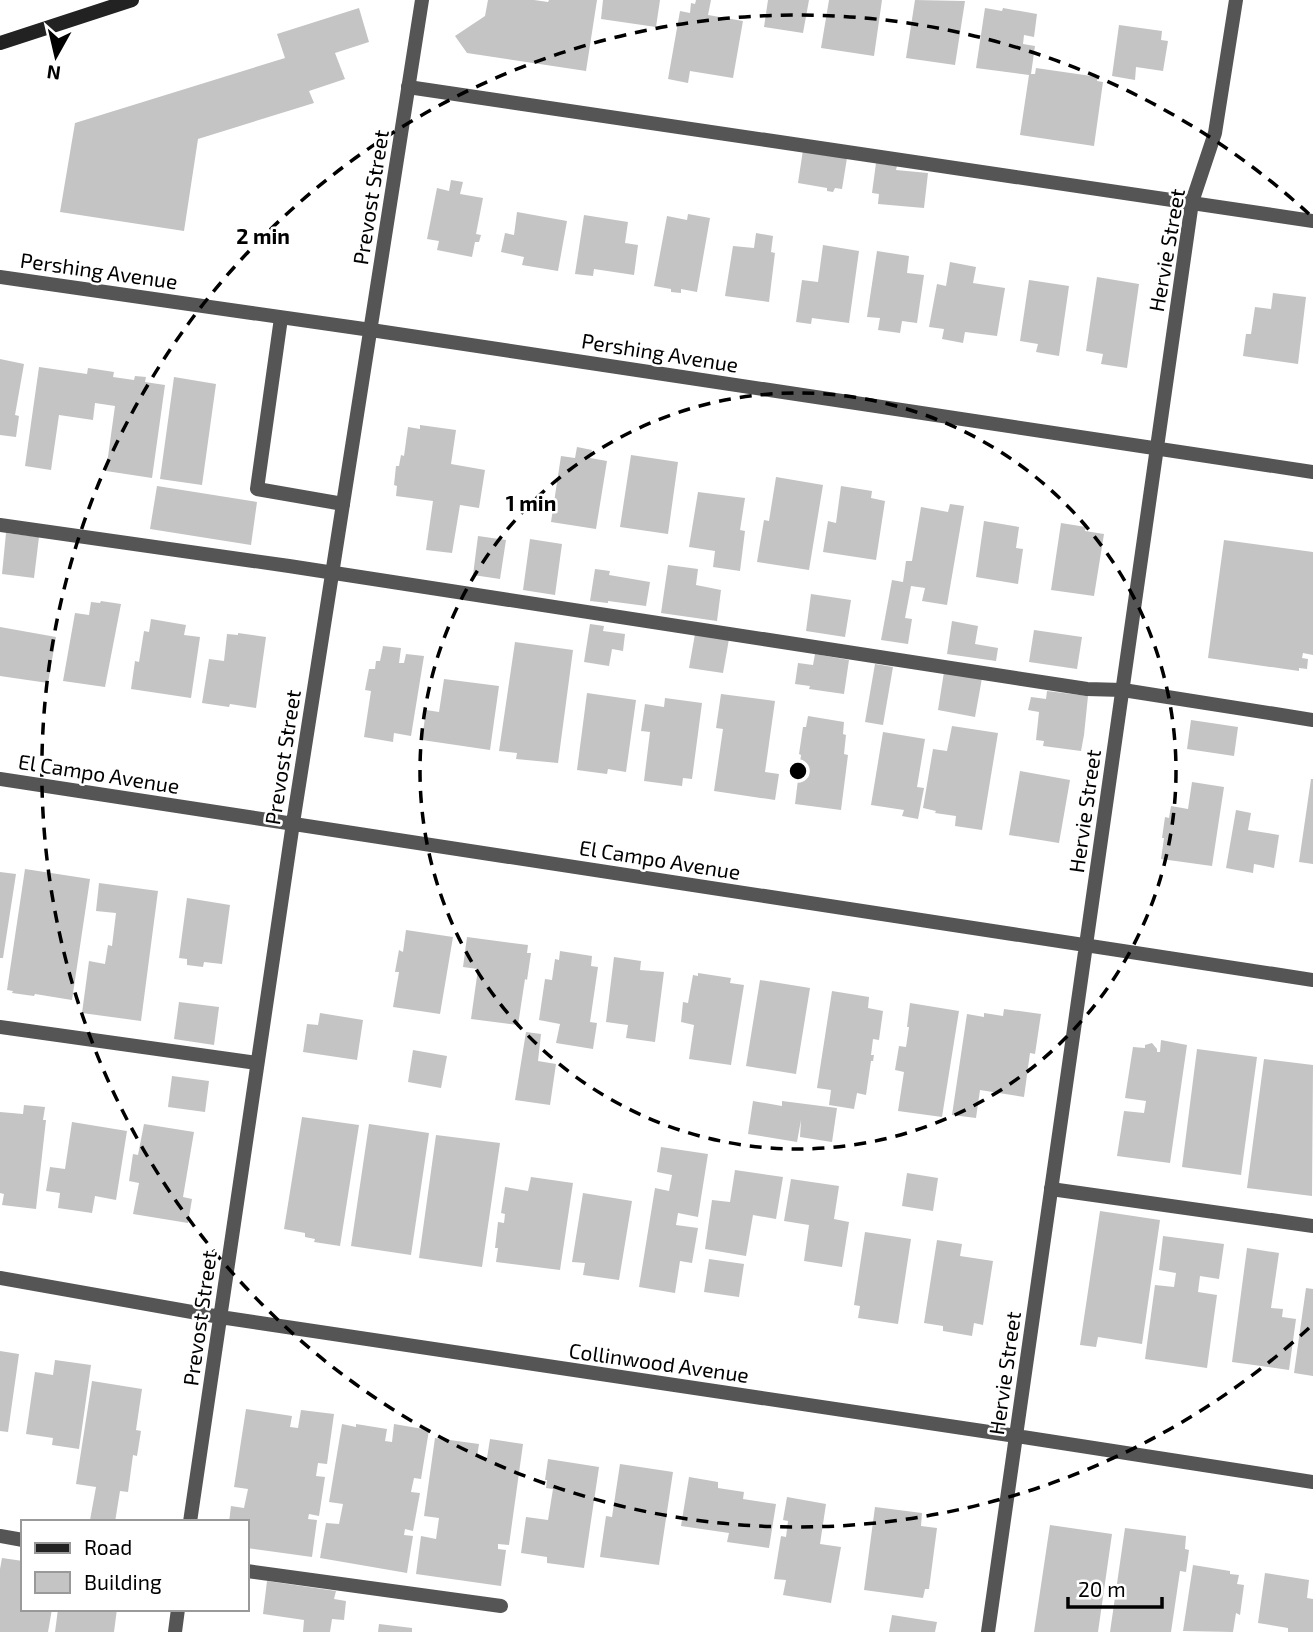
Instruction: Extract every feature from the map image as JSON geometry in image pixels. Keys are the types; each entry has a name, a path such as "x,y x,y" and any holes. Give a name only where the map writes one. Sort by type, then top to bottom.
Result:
{"main road":[{"path":"0,43 132,0"}],"street":[{"name":"Prevost Street","path":"190,1520 331,573 422,0"},
{"name":"Hervie Street","path":"988,1632 1192,202 1215,133 1236,0"},
{"path":"408,87 1313,221"},
{"name":"Pershing Avenue","path":"0,277 1313,472"},
{"path":"281,318 257,489 343,504"},
{"path":"0,525 289,566 1087,689 1123,690 1313,720"},
{"name":"El Campo Avenue","path":"0,779 1313,980"},
{"path":"0,1027 257,1063"},
{"path":"1051,1189 1313,1226"},
{"name":"Collinwood Avenue","path":"0,1278 220,1317 1313,1482"},
{"path":"0,1536 21,1540"},
{"path":"248,1571 501,1606"},
{"path":"174,1632 178,1611"}],"building":[{"path":"488,0 597,0 586,71 467,53 455,36 485,16"},
{"path":"603,0 660,0 656,27 601,19"},
{"path":"696,0 711,0 708,15 743,21 733,78 690,71 688,83 668,79 680,11 690,13 691,3 695,4"},
{"path":"768,0 809,0 803,33 764,27"},
{"path":"829,0 882,0 874,56 821,48"},
{"path":"915,0 965,1 955,65 906,58"},
{"path":"359,8 369,42 335,53 345,79 309,91 314,103 198,139 184,231 60,212 75,123 285,58 277,34"},
{"path":"985,8 1037,14 1034,37 1024,35 1023,44 1035,46 1031,74 1035,74 1036,68 1098,77 1097,81 1103,82 1094,146 1020,135 1029,75 976,68"},
{"path":"1119,25 1162,31 1161,40 1168,41 1163,71 1136,67 1135,80 1112,76"},
{"path":"803,150 847,158 842,189 835,188 833,192 827,191 827,188 798,183"},
{"path":"876,163 897,166 896,170 928,173 924,208 878,204 879,194 872,193"},
{"path":"451,180 463,182 460,194 483,198 476,234 481,235 479,242 475,242 472,257 437,250 439,241 427,239 437,188 449,191"},
{"path":"517,212 567,221 558,271 522,265 524,257 501,252 505,233 514,235"},
{"path":"688,214 710,218 697,292 681,289 681,293 671,292 671,289 654,286 667,216 687,220"},
{"path":"584,215 628,222 625,243 638,245 634,275 594,269 593,276 575,274"},
{"path":"756,233 773,236 771,252 775,253 769,302 725,296 733,246 754,248"},
{"path":"823,245 859,251 849,323 812,318 811,324 796,322 802,280 818,282"},
{"path":"877,251 909,256 907,273 924,275 917,323 902,321 900,333 878,330 880,318 867,317"},
{"path":"950,262 976,267 973,283 1005,288 997,336 965,332 963,343 942,339 944,329 929,327 937,284 946,286"},
{"path":"1097,277 1139,284 1127,368 1101,364 1103,354 1086,351"},
{"path":"1029,280 1069,286 1059,356 1036,352 1038,344 1020,341"},
{"path":"1273,293 1306,297 1298,364 1243,356 1246,334 1251,334 1255,307 1271,309"},
{"path":"0,359 24,364 15,415 19,416 16,437 0,435"},
{"path":"39,367 87,374 88,368 114,372 113,377 134,380 135,376 146,377 145,382 165,385 152,478 106,471 115,406 95,403 93,420 59,415 51,470 25,466"},
{"path":"174,377 216,384 202,485 160,479"},
{"path":"420,425 456,430 451,464 485,470 479,508 460,505 452,553 426,550 433,501 396,496 396,466 399,466 401,455 404,456 408,427 420,429"},
{"path":"577,447 592,450 590,458 607,461 596,529 551,522 561,456 575,458"},
{"path":"631,455 678,462 668,534 620,527"},
{"path":"776,477 823,485 809,570 757,562 764,520 769,521"},
{"path":"157,486 257,502 251,545 150,529"},
{"path":"841,486 872,491 871,498 885,501 876,560 823,552 828,521 836,523"},
{"path":"698,492 745,498 740,530 745,531 740,571 713,567 715,551 689,547"},
{"path":"950,504 964,506 947,605 922,601 925,588 911,586 905,618 912,619 908,644 881,640 892,580 903,582 906,561 912,561 921,507 948,512"},
{"path":"984,521 1019,527 1016,548 1023,549 1018,584 976,577"},
{"path":"1061,523 1086,527 1085,531 1104,534 1094,596 1051,590"},
{"path":"6,533 39,537 34,578 2,574"},
{"path":"478,536 506,540 500,579 473,575"},
{"path":"530,539 562,544 555,595 523,590"},
{"path":"1224,540 1313,552 1313,655 1303,653 1302,658 1308,659 1307,669 1299,668 1299,671 1208,658"},
{"path":"668,565 698,569 696,585 721,590 717,621 661,613"},
{"path":"595,569 610,571 609,575 650,582 646,606 590,601"},
{"path":"811,594 851,600 845,637 806,631"},
{"path":"91,602 121,604 105,687 63,681 75,613 89,615"},
{"path":"151,619 186,625 184,635 200,637 191,698 131,689 135,661 139,662 144,631 149,632"},
{"path":"952,621 978,626 975,644 998,648 996,661 947,654"},
{"path":"590,624 604,626 603,631 625,634 623,651 612,649 609,666 584,662"},
{"path":"0,627 56,637 48,683 0,676"},
{"path":"1034,630 1082,637 1077,669 1029,662"},
{"path":"227,634 266,637 256,708 202,703 209,659 224,661"},
{"path":"695,634 729,639 723,673 689,668"},
{"path":"515,642 573,650 558,763 516,759 517,753 499,751"},
{"path":"383,646 401,648 399,663 404,663 406,654 424,656 411,736 394,733 393,742 364,737 371,691 365,690 369,669 375,669 376,661 380,661"},
{"path":"815,654 849,660 844,694 795,684 798,663 813,665"},
{"path":"875,664 893,667 883,725 865,722"},
{"path":"944,672 982,678 975,717 938,710"},
{"path":"444,679 499,686 490,750 422,740 426,710 439,712"},
{"path":"1047,691 1088,696 1081,751 1043,746 1044,741 1036,740 1039,712 1028,710 1031,697 1046,699"},
{"path":"587,693 636,700 626,772 608,769 607,774 577,770"},
{"path":"721,694 775,701 765,772 779,774 775,800 714,791 723,729 716,728"},
{"path":"665,698 702,703 692,779 683,778 682,786 644,781 650,732 641,731 645,704 664,707"},
{"path":"808,716 844,722 844,754 848,755 841,810 795,804 799,754 803,727 806,727"},
{"path":"1191,720 1238,727 1234,756 1187,749"},
{"path":"952,726 998,733 982,830 955,826 956,816 923,808 933,749 947,751"},
{"path":"883,732 925,739 917,787 924,788 918,819 902,816 904,810 871,805"},
{"path":"1020,771 1070,780 1059,843 1009,835"},
{"path":"1313,779 1313,864 1299,862"},
{"path":"1192,782 1224,787 1212,866 1161,859 1165,817 1169,818 1171,806 1188,809"},
{"path":"1236,810 1251,813 1248,830 1279,835 1274,868 1254,864 1253,873 1226,868"},
{"path":"25,869 90,879 72,1000 12,993 13,991 7,990"},
{"path":"0,872 16,874 3,958 0,958"},
{"path":"99,883 158,891 141,1021 82,1013 89,961 105,964 108,945 112,946 116,913 96,911"},
{"path":"187,898 230,905 222,964 204,962 203,967 187,965 187,959 179,958"},
{"path":"406,930 453,937 440,1014 393,1007 399,972 395,972 399,950 403,952"},
{"path":"467,937 528,945 527,953 531,953 518,1025 471,1019 478,969 463,967"},
{"path":"560,951 592,956 591,966 598,967 590,1022 597,1023 593,1049 556,1043 560,1024 539,1020 545,979 552,980 555,959 559,960"},
{"path":"614,957 641,961 640,970 664,972 655,1042 626,1038 628,1025 606,1022"},
{"path":"698,973 731,978 730,983 744,985 731,1065 689,1059 694,1025 681,1022 683,1002 688,1003 693,975 698,976"},
{"path":"760,980 810,988 796,1074 746,1066"},
{"path":"832,991 869,997 868,1008 883,1011 879,1040 873,1039 871,1055 874,1055 866,1095 857,1093 854,1109 829,1105 831,1090 817,1088"},
{"path":"179,1002 219,1007 214,1045 174,1039"},
{"path":"910,1003 959,1011 942,1117 898,1111 904,1072 895,1070 899,1046 906,1047"},
{"path":"1004,1009 1041,1014 1035,1054 1030,1053 1024,1097 980,1090 976,1118 952,1115 967,1014 1003,1016"},
{"path":"320,1013 363,1020 357,1060 303,1052 307,1024 318,1025"},
{"path":"526,1032 541,1034 538,1061 556,1064 550,1105 515,1100"},
{"path":"1161,1040 1187,1045 1170,1163 1117,1156 1124,1111 1144,1113 1146,1101 1125,1098 1133,1047 1145,1048 1145,1045 1152,1043 1157,1052 1160,1052"},
{"path":"1197,1049 1257,1057 1241,1175 1182,1167"},
{"path":"413,1050 447,1056 441,1088 408,1082"},
{"path":"1264,1059 1313,1065 1312,1196 1247,1188"},
{"path":"172,1076 209,1081 205,1112 168,1107"},
{"path":"753,1101 782,1106 782,1101 837,1108 832,1142 800,1137 801,1120 797,1142 748,1134"},
{"path":"24,1105 45,1107 43,1120 46,1120 36,1209 2,1205 4,1194 0,1193 0,1112 23,1114"},
{"path":"302,1117 359,1125 340,1246 314,1242 315,1239 305,1237 305,1233 284,1229"},
{"path":"72,1122 127,1131 116,1200 95,1196 92,1213 58,1208 60,1193 46,1191 50,1167 65,1169"},
{"path":"144,1124 194,1132 183,1197 192,1199 188,1223 133,1214 139,1183 129,1181 133,1154 138,1155"},
{"path":"369,1124 429,1133 411,1255 351,1246"},
{"path":"436,1135 500,1143 482,1267 419,1258"},
{"path":"661,1147 708,1154 698,1217 678,1213 676,1225 698,1228 692,1263 680,1261 675,1293 639,1287 655,1188 669,1191 672,1175 657,1172"},
{"path":"735,1170 783,1177 776,1219 753,1215 746,1256 705,1249 712,1200 730,1202"},
{"path":"907,1173 938,1178 933,1211 902,1206"},
{"path":"531,1177 573,1183 560,1270 496,1262 498,1222 504,1223 505,1214 501,1213 505,1187 528,1191"},
{"path":"791,1179 839,1186 834,1219 849,1222 842,1267 804,1261 809,1225 784,1221"},
{"path":"583,1193 632,1201 619,1280 583,1275 585,1263 572,1262"},
{"path":"1100,1211 1160,1220 1142,1344 1098,1337 1096,1347 1080,1345"},
{"path":"865,1232 911,1239 898,1324 858,1318 860,1306 854,1305"},
{"path":"1163,1236 1224,1244 1219,1279 1200,1276 1198,1292 1217,1295 1207,1368 1145,1359 1155,1285 1174,1287 1176,1273 1159,1270"},
{"path":"937,1240 962,1244 960,1256 993,1261 983,1325 974,1323 972,1336 943,1331 943,1326 924,1323"},
{"path":"1247,1248 1279,1253 1271,1308 1283,1309 1282,1317 1296,1319 1289,1370 1232,1362"},
{"path":"709,1259 744,1264 739,1297 704,1292"},
{"path":"1306,1288 1313,1289 1313,1376 1294,1373"},
{"path":"0,1351 19,1354 8,1432 0,1431"},
{"path":"55,1360 91,1365 79,1449 52,1445 53,1438 26,1434 35,1372 53,1375"},
{"path":"92,1381 142,1389 136,1430 141,1431 137,1456 133,1455 128,1492 120,1491 115,1520 90,1520 96,1487 76,1484"},
{"path":"246,1409 292,1416 290,1427 298,1428 301,1410 334,1414 327,1464 318,1463 316,1476 325,1477 319,1516 309,1514 308,1519 317,1520 312,1557 248,1548 248,1520 229,1520 231,1506 244,1508 248,1489 234,1487"},
{"path":"342,1424 387,1429 385,1441 392,1442 394,1424 429,1430 421,1479 414,1478 411,1492 420,1493 413,1531 405,1529 404,1535 413,1536 407,1573 320,1558 326,1523 339,1524 343,1504 329,1502"},
{"path":"435,1438 479,1444 477,1457 487,1458 490,1439 523,1444 509,1545 498,1544 498,1549 506,1550 501,1586 416,1574 421,1536 436,1539 439,1518 424,1516"},
{"path":"548,1459 599,1467 584,1568 547,1563 547,1557 521,1553 526,1517 548,1520 553,1489 546,1488"},
{"path":"620,1464 673,1472 659,1565 600,1557 606,1516 612,1517"},
{"path":"689,1477 718,1482 718,1488 744,1492 743,1499 776,1504 769,1548 727,1542 729,1533 681,1526"},
{"path":"787,1497 826,1504 820,1544 841,1547 831,1603 783,1595 786,1580 774,1579 781,1536 786,1537 788,1521 783,1520"},
{"path":"875,1507 922,1513 921,1526 937,1528 929,1589 925,1589 923,1598 864,1590"},
{"path":"1050,1525 1112,1534 1098,1632 1034,1632"},
{"path":"1125,1528 1186,1536 1185,1549 1189,1550 1186,1572 1180,1571 1171,1632 1110,1632"},
{"path":"2,1558 21,1561 21,1611 52,1611 48,1632 0,1632"},
{"path":"1193,1565 1239,1575 1237,1584 1244,1585 1240,1615 1236,1613 1233,1632 1183,1631"},
{"path":"1265,1573 1309,1580 1307,1598 1313,1599 1313,1632 1288,1632 1288,1628 1258,1623"},
{"path":"267,1581 336,1591 334,1599 346,1601 344,1620 332,1619 330,1632 303,1632 304,1620 263,1614"},
{"path":"58,1611 117,1611 114,1632 55,1632"},
{"path":"892,1615 937,1622 935,1632 889,1632"},
{"path":"379,1624 412,1628 412,1632 378,1632"}]}
